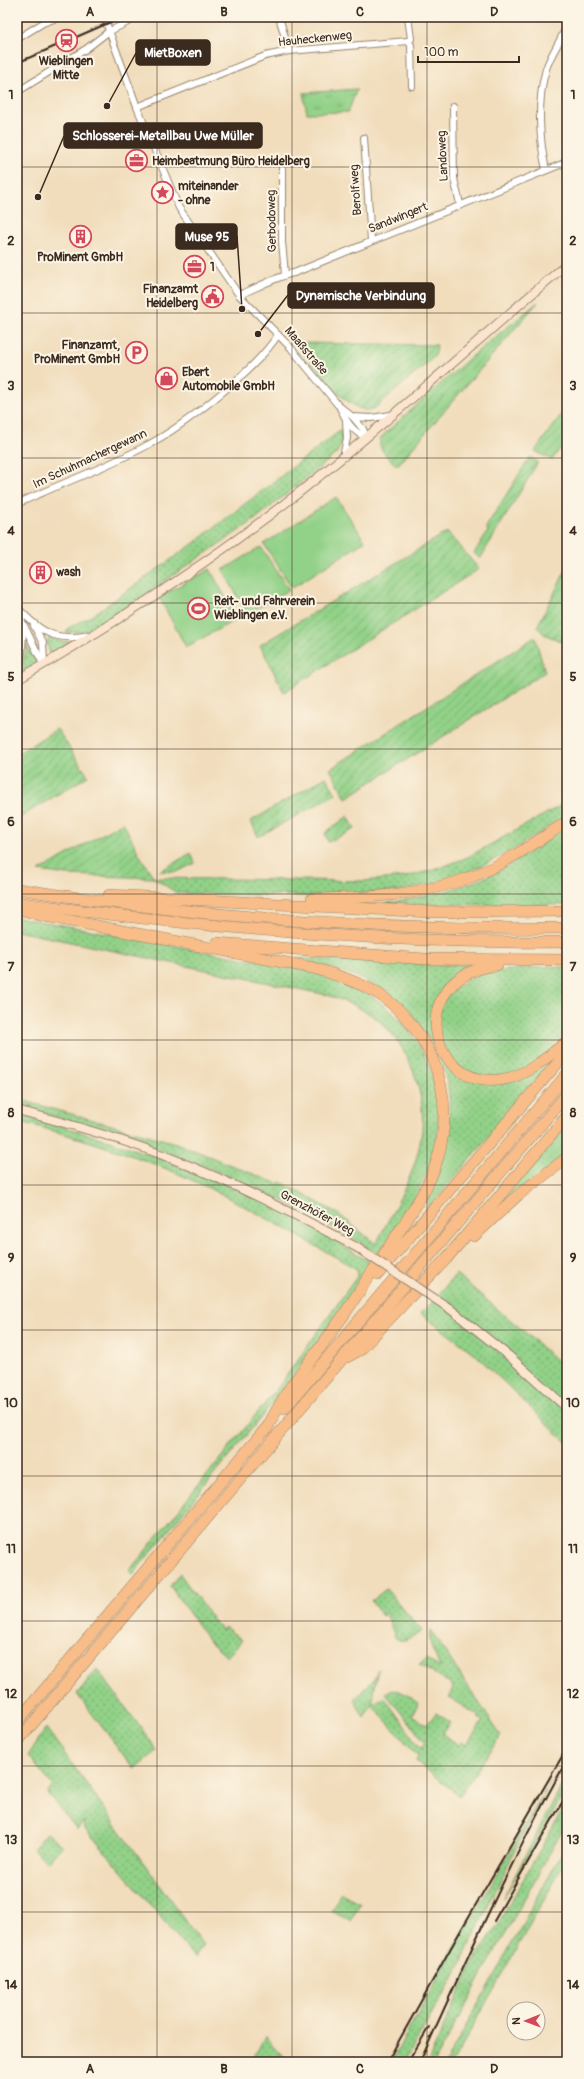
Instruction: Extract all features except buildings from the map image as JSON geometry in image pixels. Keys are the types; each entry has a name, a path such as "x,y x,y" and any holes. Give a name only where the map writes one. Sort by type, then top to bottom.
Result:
{"highway":[{"path":"250,901 372,898 442,887 475,875 500,863 567,822"},
{"path":"17,889 54,895 197,912 313,921 496,928 567,928"},
{"path":"54,895 80,892 123,896 250,901 430,912 567,912"},
{"path":"17,903 203,926 414,940 567,942"},
{"path":"17,908 40,915 314,968 344,977 365,985 398,1008 411,1022 431,1056 438,1071 445,1110 443,1133 438,1158 429,1180 397,1236 347,1311 291,1387 266,1430"},
{"path":"156,938 272,949 425,959 567,960"},
{"path":"538,960 476,969 454,981 444,994 437,1010 436,1026 439,1043 447,1058 459,1070 482,1079 499,1080 528,1070 549,1057 567,1040"},
{"path":"347,1311 567,1052"},
{"path":"17,1722 567,1074"},
{"path":"17,1742 567,1094"},
{"path":"339,1362 360,1350 446,1259 567,1116"},
{"path":"446,1259 457,1252 518,1195 567,1158"}],"main road":[{"path":"17,680 94,634 211,556 296,495 366,438 567,264"},
{"name":"Grenzhöfer Weg","path":"17,1110 79,1126 173,1159 258,1196 356,1247 448,1308 509,1356 567,1408"}],"street":[{"path":"17,39 43,23 59,17"},
{"name":"Maaßstraße","path":"104,17 108,32 137,107 179,208 239,295 291,348 338,405 353,417 363,429 366,438"},
{"path":"17,92 86,48 108,32 138,17"},
{"path":"280,17 289,51"},
{"path":"408,17 412,35 408,42 411,45 412,86"},
{"path":"546,170 542,144 543,85 554,51 567,24"},
{"name":"Hauheckenweg","path":"137,107 266,56 289,51 408,42"},
{"name":"Landoweg","path":"453,106 454,179 460,204"},
{"name":"Berolfweg","path":"364,138 371,241"},
{"name":"Sandwingert","path":"239,295 277,280 285,274 294,273 460,204 567,162"},
{"name":"Gerbodoweg","path":"282,168 282,242 285,274"},
{"name":"Im Schuhmachergewann","path":"17,504 70,482 160,438 203,409 232,384 258,361 278,335"},
{"name":"Maaßstraße","path":"338,405 346,421 357,434 366,438"},
{"path":"353,417 371,418 391,415"},
{"name":"Maaßstraße","path":"343,457 347,438 346,421"},
{"path":"17,607 33,625 43,643 44,664"},
{"path":"17,611 23,626 44,664"},
{"path":"33,625 48,634 64,638 94,634"},
{"path":"17,668 22,653 23,626"}],"green space":[{"path":"357,89 348,112 307,113 303,93"},
{"path":"538,302 397,466 384,453 380,445 381,437 465,362"},
{"path":"302,343 437,345 436,353 433,358 375,408 368,411 358,408 349,402 330,385 298,347"},
{"path":"567,406 567,439 552,460 535,451"},
{"path":"341,430 342,443 336,454 253,521 100,625 87,631 66,633 68,628 93,615 194,543"},
{"path":"530,457 538,462 480,559 474,553 488,531 486,527"},
{"path":"336,497 365,541 292,588 264,544"},
{"path":"447,532 479,569 284,692 260,645"},
{"path":"261,547 289,590 247,614 223,570"},
{"path":"567,568 567,644 544,634 537,627"},
{"name":"Reit- und Fahrverein Wieblingen e.V.","path":"210,569 237,619 186,647 159,597"},
{"path":"535,637 545,672 346,798 330,769"},
{"path":"49,638 64,642 74,641 50,656 47,641"},
{"path":"26,644 37,664 20,673 18,672 26,653"},
{"path":"57,729 88,776 17,819 17,754"},
{"path":"326,777 336,794 258,837 251,821"},
{"path":"567,802 567,816 509,852 473,870 439,882 400,891 317,896 177,893 154,878 364,881 405,877 437,869 468,857"},
{"path":"348,816 355,829 328,842 325,833"},
{"path":"123,822 139,854 154,878 67,875 39,871"},
{"path":"567,827 567,905 383,904 445,891 481,879 514,862"},
{"path":"191,853 195,863 177,872 160,871"},
{"path":"17,917 282,965 317,973 349,984 374,998 396,1016 413,1037 426,1060 435,1086 438,1113 437,1140 429,1168 418,1191 378,1254 293,1206 204,1166 111,1133 17,1106 17,1099 176,1143 278,1184 281,1182 337,1213 376,1244 403,1192 414,1165 421,1137 422,1121 422,1104 414,1072 398,1042 377,1019 360,1008 327,995 17,931"},
{"path":"296,958 473,965 452,977 443,986 453,990 479,973 549,966 567,967 567,1032 553,1045 559,1054 427,1210 433,1177 449,1115 449,1094 445,1074 437,1054 427,1036 414,1019 383,991 349,974"},
{"path":"17,1114 126,1146 197,1173 267,1203 301,1220 374,1264 272,1404 133,1574 129,1571 280,1385 358,1275 357,1269 248,1208 203,1185 141,1159 100,1145 17,1121"},
{"path":"567,1124 567,1154 501,1205 499,1204"},
{"path":"456,1274 533,1339 567,1371 567,1443 476,1355 420,1313 429,1306"},
{"path":"180,1574 221,1630 225,1627 242,1640 227,1657 209,1641 170,1586"},
{"path":"386,1589 422,1631 406,1640 396,1639 386,1613 382,1616 371,1601"},
{"path":"430,1629 501,1736 459,1796 416,1761 418,1756 372,1705 364,1717 354,1700 374,1679 378,1669 372,1704 384,1697 421,1749 425,1742 385,1693 394,1690 399,1691 419,1703 412,1715 427,1725 436,1713 450,1722 442,1734 459,1745 462,1742 466,1745 483,1721 478,1718 479,1716 449,1698 454,1688 451,1684 419,1664 427,1659 440,1668 431,1646"},
{"path":"97,1669 152,1743 156,1751 134,1769 77,1694"},
{"path":"46,1728 203,1945 195,1958 85,1828 84,1822 77,1829 47,1793 53,1786 28,1756"},
{"path":"567,1775 567,1788 503,1899"},
{"path":"552,1779 516,1848 457,1971 404,2062 391,2062 450,1955"},
{"path":"567,1802 567,1822 434,2062 428,2062 471,1966 498,1924"},
{"path":"47,1833 62,1846 48,1862 33,1849"},
{"path":"567,1844 567,1858 453,2062 446,2062"},
{"path":"341,1893 360,1903 351,1921 331,1911"},
{"path":"265,2036 288,2062 262,2062 254,2057"}],"railway":[{"path":"17,63 122,17"},
{"path":"387,2062 457,1937 567,1748"},
{"path":"420,2062 508,1872 567,1760"},
{"path":"494,1921 567,1794"},
{"path":"408,2062 429,2027"}],"place":[{"name":"Wieblingen Mitte","path":"66,40"},
{"name":"MietBoxen","path":"107,106"},
{"name":"Heimbeatmung Büro Heidelberg","path":"137,161"},
{"name":"miteinander - ohne","path":"163,193"},
{"name":"Schlosserei-Metallbau Uwe Müller","path":"38,197"},
{"name":"ProMinent GmbH","path":"80,236"},
{"name":"1","path":"194,267"},
{"name":"Finanzamt Heidelberg","path":"213,296"},
{"name":"Muse 95","path":"242,309"},
{"name":"Dynamische Verbindung","path":"258,334"},
{"name":"Finanzamt, ProMinent GmbH","path":"136,352"},
{"name":"Ebert Automobile GmbH","path":"167,379"},
{"name":"wash","path":"41,572"},
{"name":"Reit- und Fahrverein Wieblingen e.V.","path":"198,608"}]}
